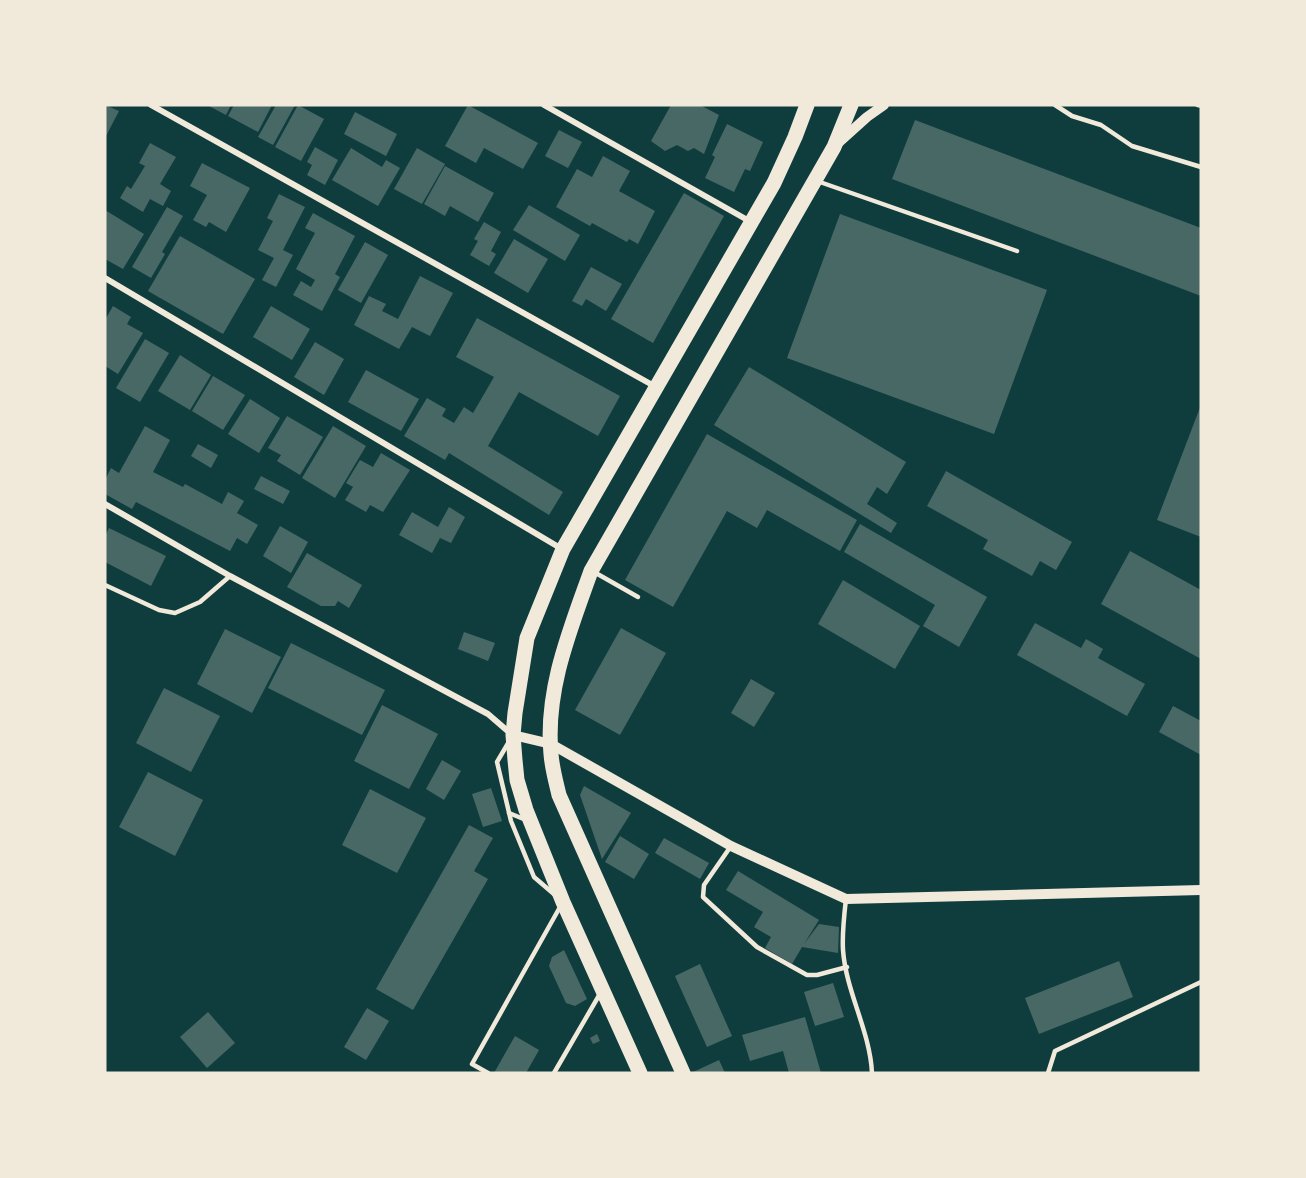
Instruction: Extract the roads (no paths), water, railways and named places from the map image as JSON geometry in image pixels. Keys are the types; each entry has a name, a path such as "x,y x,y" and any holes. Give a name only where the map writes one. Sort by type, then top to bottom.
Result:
{"main road":[{"path":"640,1073 563,902 531,823 517,780 513,735 527,638 563,549 774,183 807,105"},
{"path":"683,1073 559,795 550,744 554,688 565,644 591,571 834,147 851,105"}],"street":[{"path":"152,105 656,387"},
{"path":"544,105 751,222"},
{"path":"834,147 884,105"},
{"path":"105,278 563,549"},
{"path":"105,504 230,576 488,714 513,735 550,744 731,846 846,899 1201,890"}],"lane":[{"path":"1055,105 1072,116 1101,125 1132,146 1201,167"},
{"path":"814,180 1017,251"},
{"path":"591,571 638,597"},
{"path":"105,585 159,610 175,613 200,602 230,576"},
{"path":"488,1073 472,1064 563,902 534,877 509,813 497,762 513,735"},
{"path":"509,813 531,823"},
{"path":"731,846 704,885 703,897 757,946 807,975 817,975 847,967"},
{"path":"846,899 843,952 871,1052 872,1073"},
{"path":"1048,1073 1055,1051 1201,982"},
{"path":"554,1073 602,990"}]}
